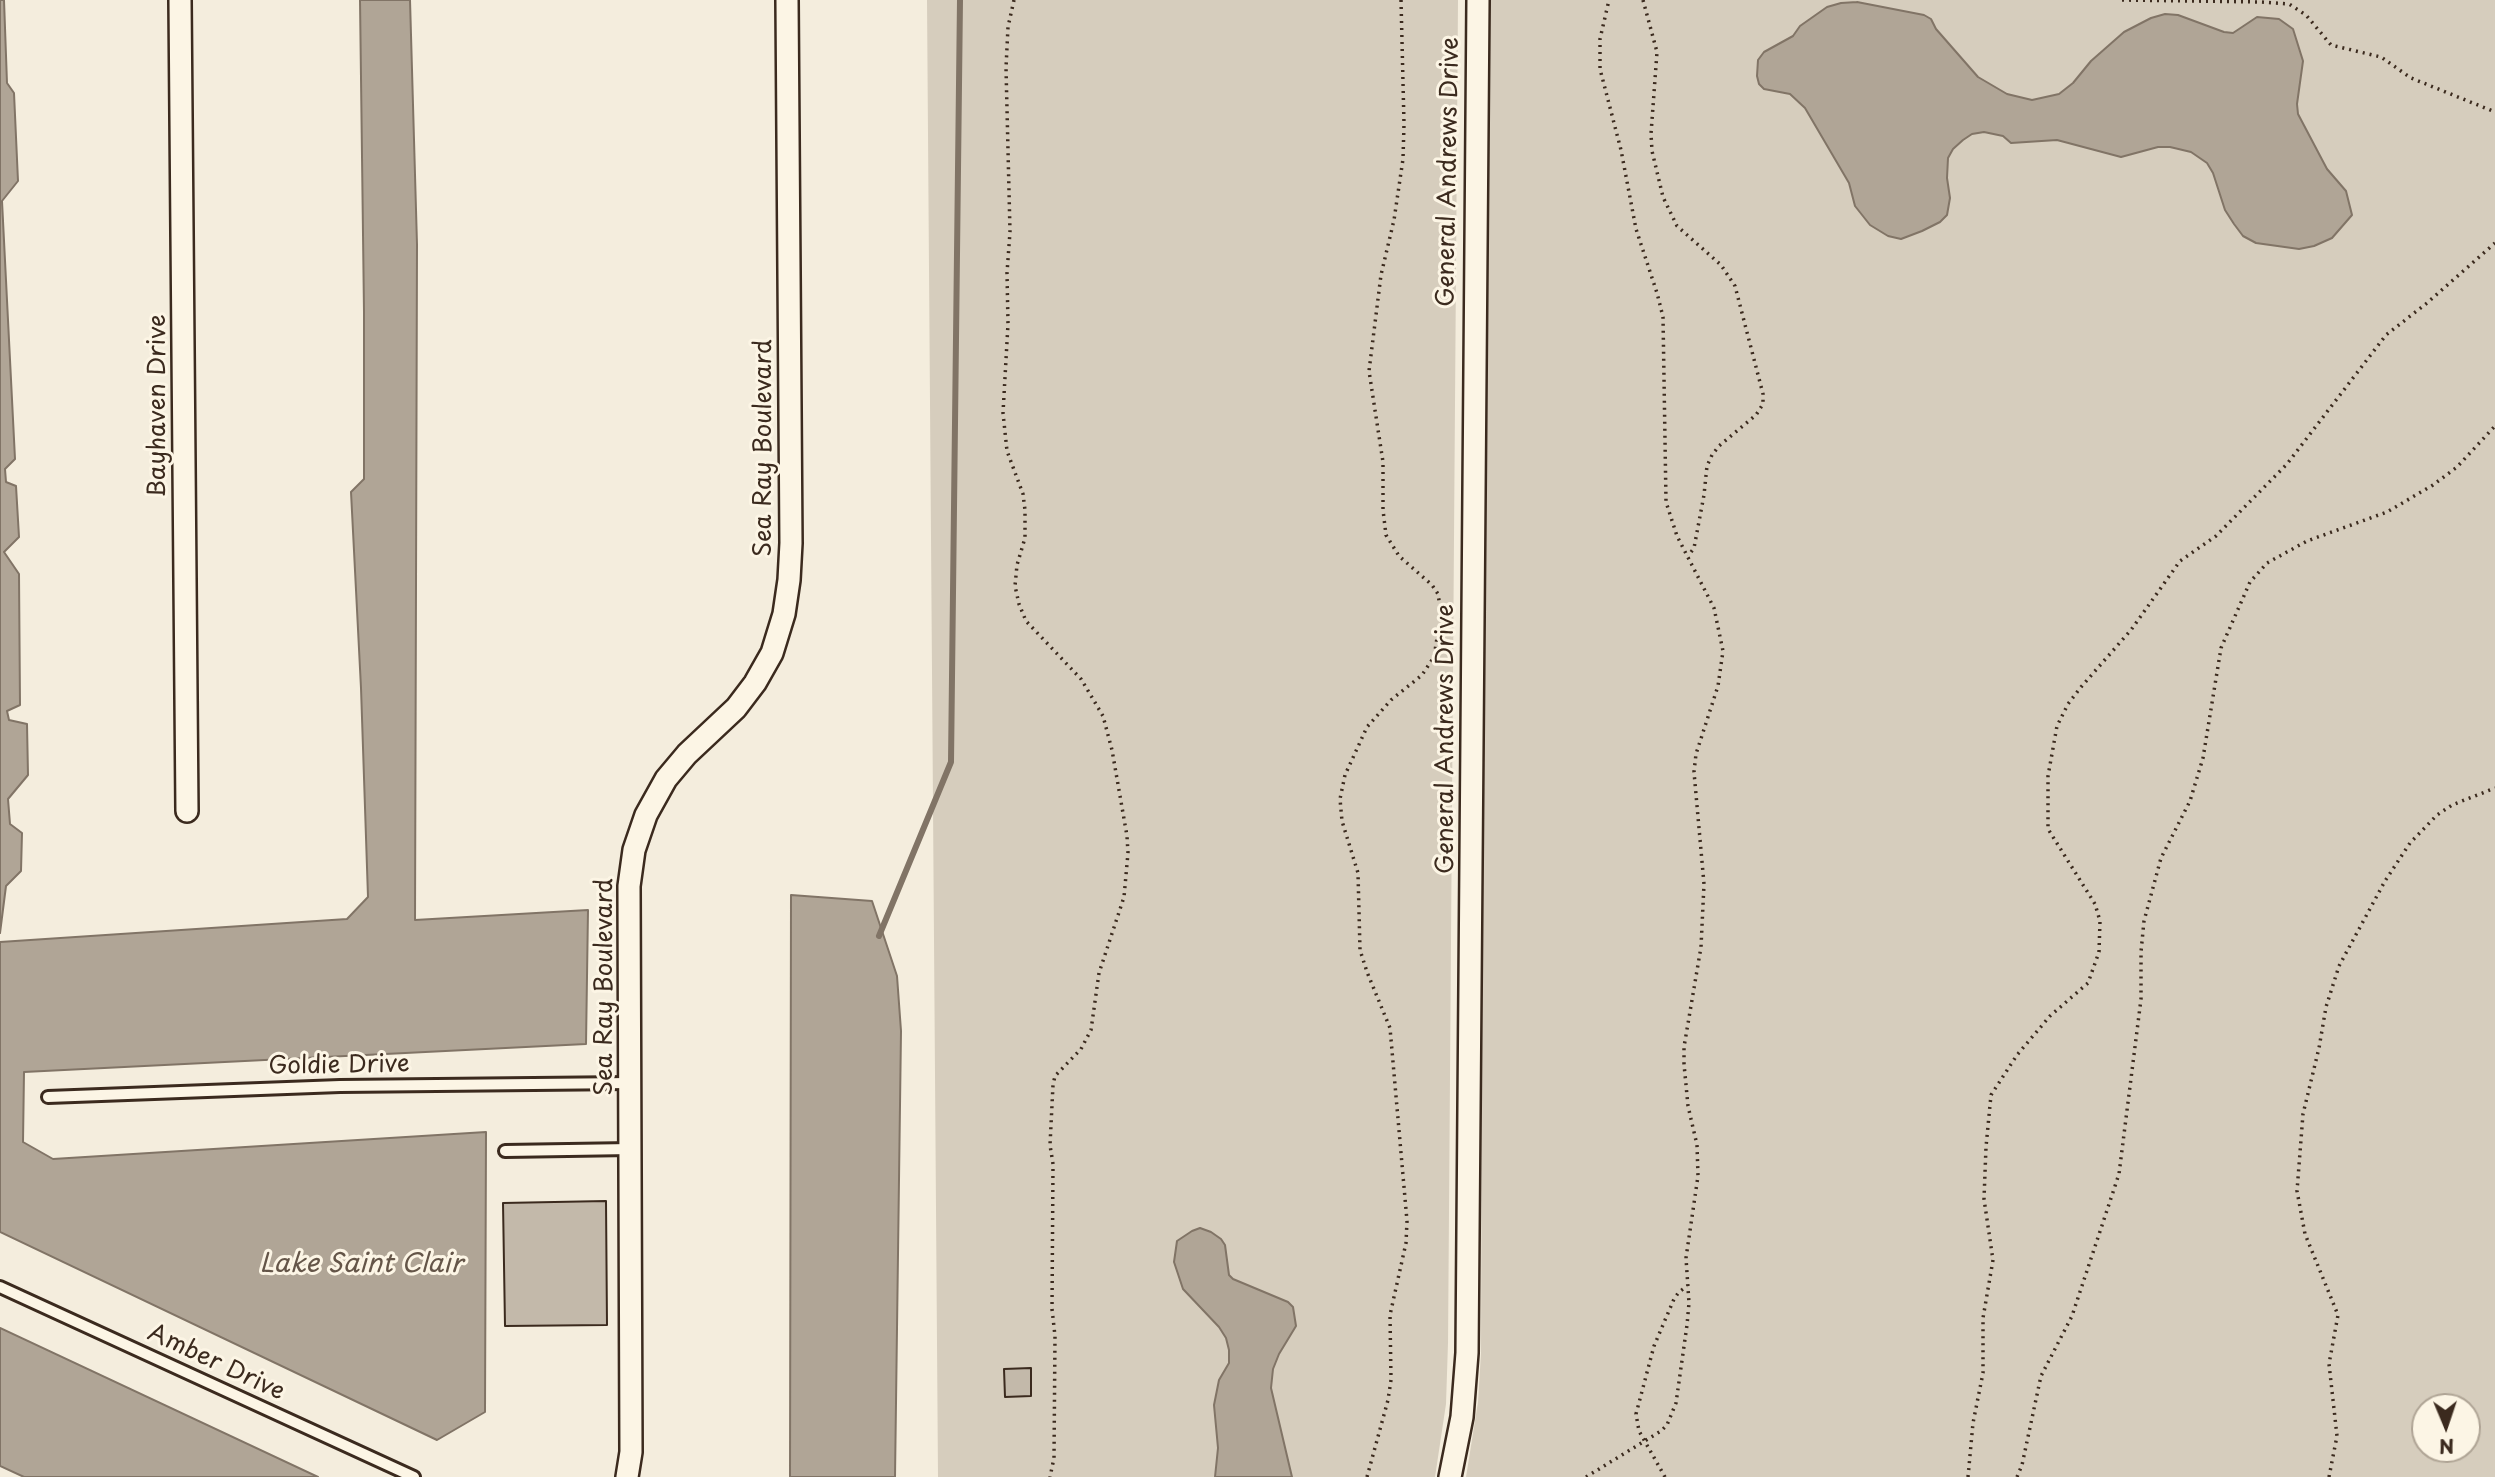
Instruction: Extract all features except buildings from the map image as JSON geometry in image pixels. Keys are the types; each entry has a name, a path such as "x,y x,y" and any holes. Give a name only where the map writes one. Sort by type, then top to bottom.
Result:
{"street":[{"name":"Bayhaven Drive","path":"180,0 187,811"},
{"name":"Sea Ray Boulevard","path":"627,1477 631,1452 629,886 634,850 646,815 666,779 687,754 736,708 755,683 772,653 784,614 789,580 788,0"},
{"name":"General Andrews Drive","path":"1450,1477 1462,1417 1467,1353 1478,0"}],"lane":[{"name":"Goldie Drive","path":"48,1097 340,1086 630,1083"},
{"path":"505,1151 631,1149"},
{"name":"Amber Drive","path":"0,1287 414,1477"}],"path":[{"path":"1014,0 1008,27 1006,68 1010,232 1003,413 1007,451 1023,494 1025,510 1025,538 1017,565 1015,586 1026,621 1081,679 1103,716 1112,750 1127,845 1124,897 1099,973 1091,1030 1081,1049 1055,1076 1053,1085 1050,1145 1052,1308 1055,1336 1054,1458 1050,1477"},
{"path":"1367,1477 1388,1400 1391,1380 1390,1315 1407,1232 1390,1028 1360,950 1358,873 1342,821 1340,799 1345,775 1367,727 1391,700 1422,675 1434,657 1441,613 1438,594 1432,585 1399,556 1387,535 1383,461 1369,371 1381,275 1394,220 1403,150 1401,0"},
{"path":"1586,1477 1646,1441 1667,1424 1676,1403 1689,1303 1687,1247 1698,1176 1698,1157 1687,1097 1684,1047 1700,947 1704,884 1694,772 1696,754 1718,686 1723,651 1714,608 1677,536 1667,502 1663,317 1634,222 1619,142 1600,69 1600,39 1609,0"},
{"path":"1643,0 1657,52 1651,134 1652,151 1664,197 1677,226 1720,265 1735,286 1763,394 1763,404 1756,415 1718,446 1712,455 1707,466 1693,548 1688,556"},
{"path":"2122,0 2249,1 2289,5 2306,15 2331,45 2381,57 2412,78 2495,112"},
{"path":"1968,1477 1973,1423 1983,1373 1983,1318 1993,1260 1984,1199 1991,1095 2017,1055 2050,1016 2088,983 2099,952 2100,921 2095,904 2048,829 2048,776 2057,726 2074,696 2131,630 2180,561 2216,536 2287,464 2386,335 2495,243"},
{"path":"2017,1477 2041,1376 2072,1316 2119,1174 2141,999 2144,921 2161,858 2190,801 2203,758 2221,648 2250,582 2267,563 2308,541 2387,512 2433,485 2457,467 2495,426"},
{"path":"2329,1477 2337,1436 2329,1364 2338,1315 2305,1234 2297,1191 2303,1114 2326,1007 2339,966 2385,881 2410,843 2437,815 2452,805 2495,788"},
{"path":"1665,1477 1639,1431 1636,1415 1654,1346 1674,1299 1687,1286"}],"shaded area":[{"path":"927,0 1458,0 1448,1343 1446,1404 1435,1477 938,1477"},
{"path":"1489,0 2495,0 2495,1477 1466,1477 1478,1402 1481,1353"}],"water":[{"path":"0,0 4,0 7,83 14,93 18,181 2,201 15,459 5,469 6,482 16,486 19,537 4,552 19,574 20,705 7,711 9,720 27,724 28,775 8,799 10,824 22,833 21,871 6,886 0,933"},
{"name":"Lake Saint Clair","path":"360,0 410,0 417,244 415,920 588,910 586,1044 24,1072 23,1142 53,1159 486,1132 485,1412 437,1440 0,1232 0,942 347,919 368,897 351,492 364,479"},
{"path":"1857,2 1924,15 1931,19 1936,29 1978,77 2007,94 2032,100 2059,94 2124,32 2151,18 2165,14 2178,15 2233,33 2257,17 2279,19 2293,29 2303,61 2298,114 2327,169 2346,191 2352,215 2332,238 2314,246 2299,249 2256,243 2243,236 2234,224 2225,210 2213,173 2207,163 2191,152 2158,147 2121,157 2057,140 2011,143 2003,136 1984,132 1972,134 1963,140 1948,158 1950,198 1947,215 1940,222 1901,239 1888,236 1870,225 1855,206 1849,183 1805,108 1790,94 1764,89 1757,76 1758,60 1764,52 1793,36 1800,26 1827,7"},
{"path":"791,895 872,901 897,976 901,1031 895,1477 790,1477"},
{"path":"1200,1228 1211,1232 1225,1245 1229,1275 1233,1279 1288,1302 1293,1307 1296,1326 1279,1354 1273,1369 1271,1388 1292,1477 1215,1477 1218,1448 1214,1405 1219,1380 1229,1363 1229,1350 1219,1327 1183,1289 1174,1262 1177,1241"},
{"path":"0,1328 318,1477 24,1477 0,1466"}],"waterway":[{"path":"879,936 951,762 960,0"}]}
